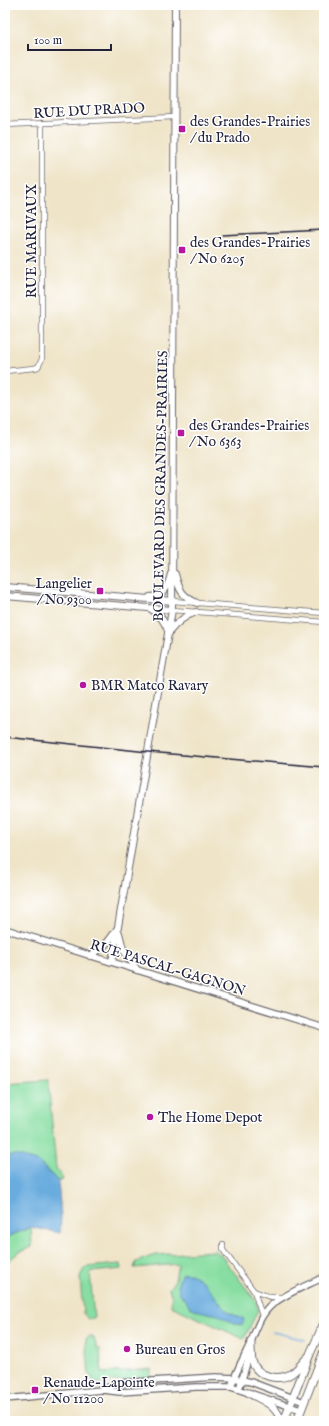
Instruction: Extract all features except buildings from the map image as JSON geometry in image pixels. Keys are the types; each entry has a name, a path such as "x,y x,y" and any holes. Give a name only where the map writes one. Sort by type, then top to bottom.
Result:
{"main road":[{"name":"BOULEVARD DES GRANDES-PRAIRIES","path":"112,962 169,633 173,601 175,5"},
{"path":"139,599 154,597 164,592 170,581 173,565"},
{"path":"173,565 182,594 197,603"},
{"path":"5,587 173,601"},
{"path":"5,596 172,610"},
{"path":"150,608 158,613 165,622 169,633"},
{"path":"169,633 179,621 189,614 196,612"},
{"path":"90,956 104,948 118,926"},
{"path":"118,926 123,949 137,970"},
{"path":"283,1421 324,1323"},
{"path":"251,1342 252,1361 257,1369 264,1375 273,1378 283,1378 291,1374 310,1354"},
{"path":"297,1421 324,1351"},
{"path":"249,1393 274,1407 283,1421"}],"street":[{"name":"RUE DU PRADO","path":"5,125 174,118"},
{"name":"RUE MARIVAUX","path":"5,371 38,367 42,359 42,123"},
{"path":"173,601 324,613"},
{"path":"172,610 324,622"},
{"name":"RUE PASCAL-GAGNON","path":"5,929 324,1028"},
{"path":"223,1244 223,1250 254,1290 264,1295 283,1297"},
{"path":"231,1387 241,1360 251,1342 262,1316 270,1306 283,1297 324,1277"},
{"path":"254,1290 262,1316"},
{"path":"239,1389 247,1363 251,1342"},
{"path":"101,1390 120,1383 134,1381 216,1377 234,1378 304,1402"},
{"path":"5,1398 101,1390 120,1392 196,1387 231,1387 301,1410"}],"green space":[{"path":"48,1080 56,1168 63,1179 58,1181 37,1161 5,1157 5,1083"},
{"path":"31,1227 32,1247 19,1252 5,1264 5,1238"},
{"path":"215,1251 220,1254 256,1301 258,1310 244,1339 171,1306 172,1297 169,1289 175,1280 178,1264 134,1268 136,1262 155,1255"},
{"path":"121,1264 122,1269 90,1272 94,1319 88,1319 83,1313 80,1277 82,1272 86,1267"},
{"path":"90,1336 94,1338 97,1348 100,1349 102,1373 151,1369 151,1378 96,1383 89,1375 86,1339"}],"water":[{"path":"14,1155 37,1161 58,1181 61,1216 60,1233 31,1227 5,1238 5,1157"},
{"path":"185,1273 198,1278 204,1283 226,1310 244,1319 242,1325 234,1323 218,1315 199,1311 190,1307 179,1292 178,1284 181,1274"}],"waterway":[{"path":"273,1332 305,1340"}],"railway":[{"path":"222,235 324,230"},
{"path":"5,737 148,752 324,767"}],"place":[{"name":"des Grandes-Prairies / du Prado","path":"182,129"},
{"name":"des Grandes-Prairies / No 6205","path":"182,250"},
{"name":"des Grandes-Prairies / No 6363","path":"181,433"},
{"name":"Langelier / No 9300","path":"100,591"},
{"name":"BMR Matco Ravary","path":"83,685"},
{"name":"The Home Depot","path":"150,1117"},
{"name":"Bureau en Gros","path":"127,1349"},
{"name":"Renaude-Lapointe / No 11200","path":"35,1390"}]}
